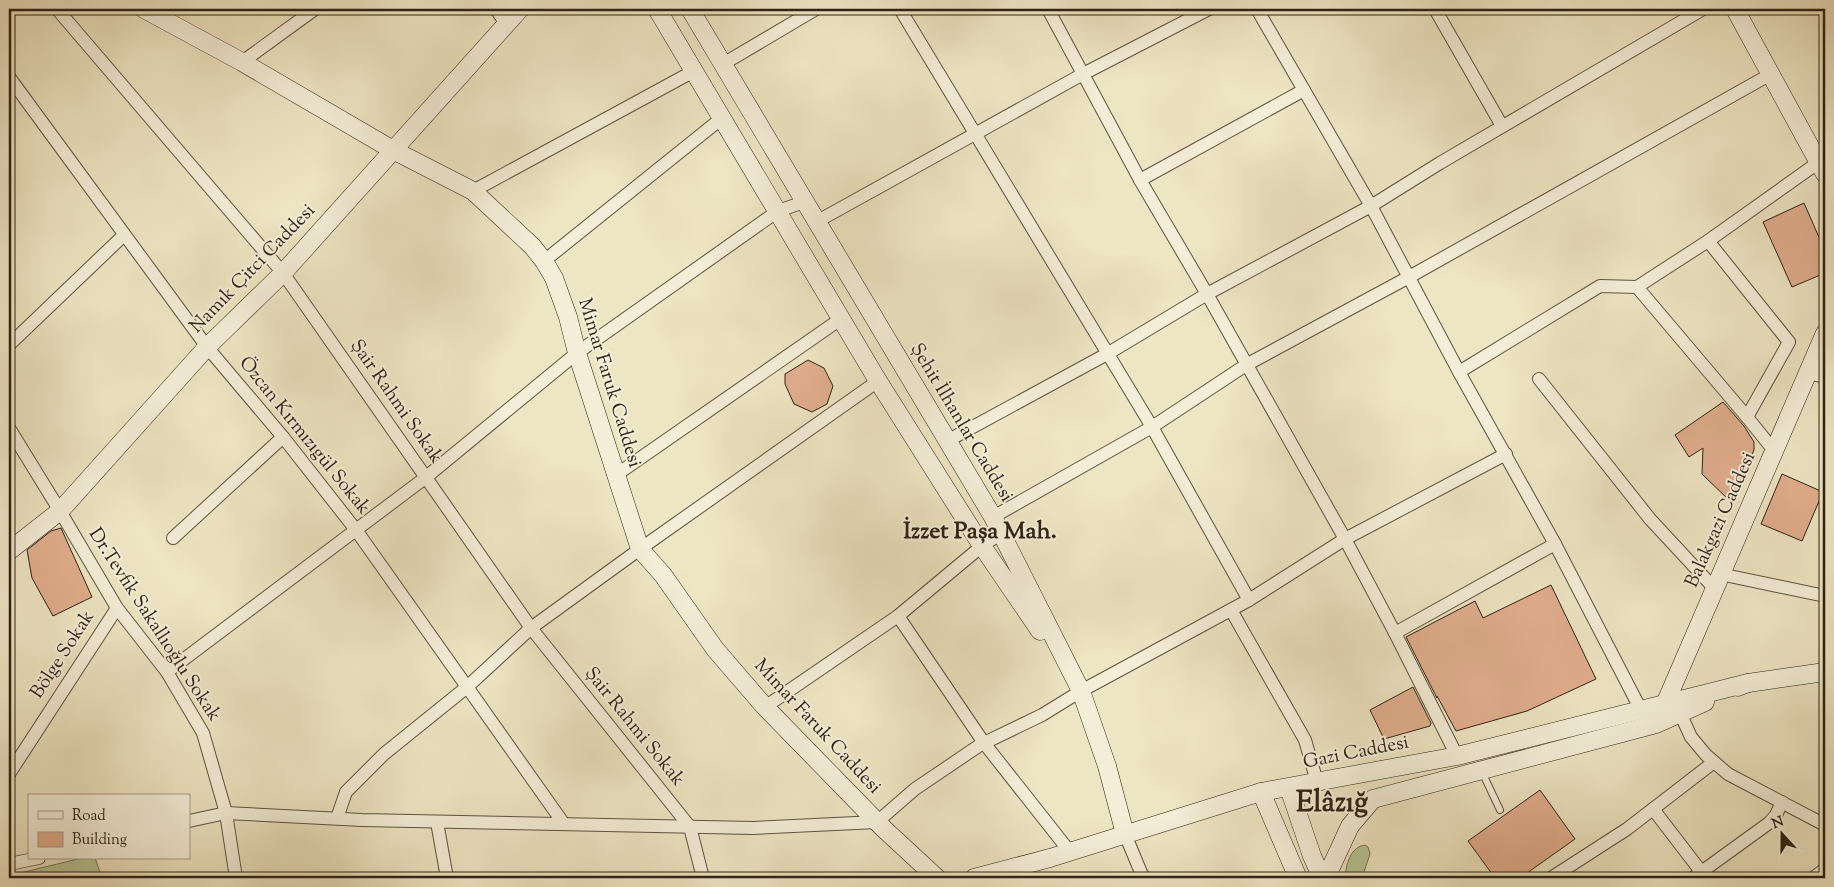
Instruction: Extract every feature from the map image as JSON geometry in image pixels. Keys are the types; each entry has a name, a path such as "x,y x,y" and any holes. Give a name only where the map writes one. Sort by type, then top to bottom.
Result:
{"street":[{"name":"Şair Rahmi Sokak","path":"57,9 283,273 531,628 690,827"},
{"name":"Mimar Faruk Caddesi","path":"144,9 242,62 393,150 472,191 532,246 554,278 640,549 663,575 715,648 765,707 877,822 937,878"},
{"path":"242,62 315,9"},
{"path":"496,9 506,24"},
{"name":"Namık Çitci Caddesi","path":"9,551 60,511 207,347 283,273 520,9"},
{"path":"657,9 878,381 982,546 1081,691 1107,766 1125,834 1142,875 1146,878"},
{"name":"Şehit İlhanlar Caddesi","path":"690,9 997,525 1081,691"},
{"path":"722,64 816,9"},
{"path":"900,9 1152,427 1249,600"},
{"path":"1048,9 1140,180 1207,294 1345,539 1457,756"},
{"path":"816,222 1083,74 1209,9"},
{"path":"1257,9 1410,277 1459,372 1555,544 1641,710"},
{"path":"1436,9 1502,126"},
{"path":"947,441 1107,354 1207,294 1371,206 1502,126 1703,9"},
{"path":"1459,372 1600,286 1637,287 1822,168 1735,9"},
{"path":"472,191 694,71"},
{"path":"765,707 898,616 982,546 997,525 1246,365 1410,277 1771,74"},
{"name":"Özcan Kırmızıgül Sokak","path":"9,77 207,347 283,437 356,530 564,824"},
{"path":"1140,180 1304,90"},
{"path":"544,261 722,118"},
{"path":"167,672 425,478 577,353 778,211 804,202"},
{"path":"9,345 124,235"},
{"path":"1708,241 1789,342 1747,417"},
{"path":"1637,287 1775,452"},
{"path":"616,474 842,318"},
{"name":"Balakgazi Caddesi","path":"1656,724 1825,333"},
{"path":"1807,373 1825,377"},
{"path":"1540,379 1650,519 1717,581 1825,596"},
{"path":"337,818 346,792 384,754 467,687 531,628 878,381"},
{"name":"Dr.Tevfik Sakallıoğlu Sokak","path":"9,428 116,608 167,672 203,733 226,813 236,878"},
{"path":"173,538 283,437"},
{"path":"190,821 226,813 437,822 753,828 877,822 915,788 984,743 1042,715 1081,691 1249,600 1345,539 1506,454"},
{"path":"1395,633 1555,544"},
{"name":"Bölge Sokak","path":"9,774 116,608"},
{"path":"1231,610 1305,740 1317,782"},
{"path":"898,616 984,743 1070,852"},
{"path":"1326,878 1350,826 1373,800 1656,724 1748,683 1825,672"},
{"name":"Gazi Caddesi","path":"974,878 1070,852 1261,792 1457,756 1748,683"},
{"path":"1680,713 1691,737 1728,774 1825,825"},
{"path":"1551,878 1626,829 1714,762"},
{"path":"1289,788 1312,856 1322,878"},
{"path":"1261,792 1298,878"},
{"path":"1653,809 1700,876 1769,823 1776,816 1782,802"},
{"path":"437,822 447,878"},
{"path":"690,827 703,878"},
{"path":"9,864 29,860"},
{"path":"1814,878 1825,869"}],"lane":[{"path":"1482,771 1500,810"}],"green space":[{"path":"1365,845 1368,847 1370,854 1362,878 1345,878 1346,868 1352,853 1360,846"},
{"path":"74,860 96,860 102,878 10,878 20,873"}],"building":[{"path":"1804,203 1825,251 1825,273 1792,287 1763,222"},
{"path":"808,360 824,368 833,386 827,404 812,412 794,404 785,384 785,374"},
{"path":"1723,402 1744,426 1754,442 1754,450 1732,503 1702,474 1703,448 1689,457 1675,435"},
{"path":"1782,474 1823,492 1802,541 1761,524"},
{"path":"61,528 92,597 53,616 32,578 27,550 51,531"},
{"path":"1551,585 1596,679 1527,711 1456,731 1406,637 1475,601 1483,618"},
{"path":"1413,687 1431,723 1430,726 1384,739 1370,710"},
{"path":"1540,790 1575,839 1520,878 1495,878 1468,841"}],"district":[{"name":"İzzet Paşa Mah.","path":"980,532"},
{"name":"Elâzığ","path":"1332,804"}]}
